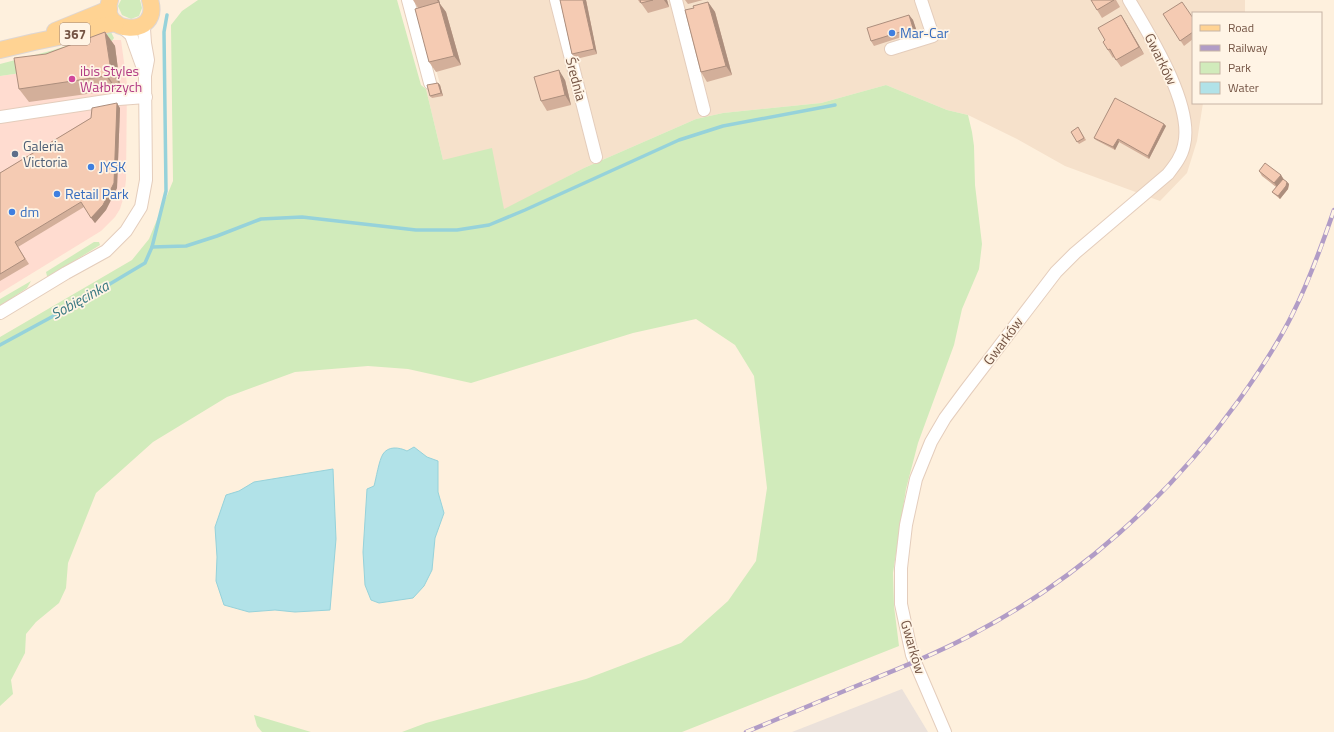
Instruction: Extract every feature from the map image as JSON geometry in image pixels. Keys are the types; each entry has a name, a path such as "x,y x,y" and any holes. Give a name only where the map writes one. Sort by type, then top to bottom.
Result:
{"main road":[{"name":"367","path":"34,42 109,5 111,17 119,25 127,28 138,27 153,7"},
{"name":"367","path":"0,50 78,33 96,27 119,25"}],"street":[{"path":"408,0 430,83"},
{"name":"Średnia","path":"556,0 596,157"},
{"path":"676,0 704,110"},
{"path":"891,49 933,36 921,0"},
{"name":"Gwarków","path":"945,732 912,655 901,604 901,568 906,526 916,479 931,442 945,418 1056,272 1075,253 1168,174 1179,160 1186,136 1183,113 1179,98 1163,59 1129,0"},
{"path":"0,313 66,273 106,251 126,231 141,207 146,180 145,76 148,60 144,29 153,7"},
{"path":"119,25 132,35 145,76"},
{"path":"0,116 119,99 146,97"}],"shaded area":[{"path":"417,0 1245,0 1245,12 1192,12 1192,104 1203,104 1197,141 1187,173 1160,201 1065,166 1017,139 968,115 947,110 886,85 821,103 723,113 696,119 584,168 504,210 443,160 426,89 440,84"},
{"path":"112,40 121,40 127,84 126,180 124,196 120,209 115,217 101,231 0,293 0,76 21,73"},
{"path":"902,689 928,732 792,732"}],"green space":[{"path":"121,0 140,0 142,8 139,16 131,19 122,15 118,6"},
{"path":"198,0 397,0 421,85 426,89 443,160 492,148 504,209 584,168 696,119 723,113 821,103 886,85 947,110 968,115 974,146 975,185 982,244 979,269 962,309 954,345 918,443 906,489 893,573 894,606 899,646 682,732 402,732 426,723 586,679 681,643 728,601 756,561 767,488 754,376 735,345 696,319 633,333 471,383 408,369 368,366 295,372 227,397 153,442 96,493 68,563 66,588 59,603 36,622 26,634 25,653 11,680 13,694 0,706 0,337 132,260 149,239 173,181 171,25 182,11"},
{"path":"111,32 114,38 111,42 56,68 0,76 0,64 50,51"},
{"path":"94,242 99,242 100,245 50,276 47,276 46,272"},
{"path":"31,281 27,288 0,306 0,299"},
{"path":"254,715 311,732 262,732 257,726"}],"water":[{"path":"414,447 427,457 438,461 438,492 444,513 435,538 432,570 424,586 413,598 379,603 371,600 365,585 363,552 367,489 374,486 380,461 385,451 394,448 407,451"},
{"path":"333,469 336,539 330,610 295,612 275,610 249,612 224,605 216,581 217,557 215,527 226,495 239,491 254,482"}],"building":[{"path":"560,0 583,0 594,49 572,54"},
{"path":"640,0 653,0 641,3"},
{"path":"1091,0 1114,0 1097,10"},
{"path":"439,2 454,56 429,62 415,9"},
{"path":"708,2 726,66 701,72 685,10"},
{"path":"1182,2 1192,17 1192,33 1180,41 1163,14"},
{"path":"909,15 913,28 871,41 867,28"},
{"path":"1121,15 1139,47 1116,60 1110,49 1108,50 1103,42 1105,40 1098,28"},
{"path":"105,32 111,71 106,73 106,76 19,89 14,58 46,54"},
{"path":"559,70 565,95 541,101 534,77"},
{"path":"438,83 441,93 430,96 427,85"},
{"path":"1115,98 1164,124 1148,156 1118,139 1113,147 1094,138"},
{"name":"Retail Park","path":"117,103 114,183 103,205 91,218 81,202 15,242 25,259 0,274 0,173 91,118 92,108"},
{"path":"1078,127 1084,138 1077,142 1071,132"},
{"path":"1265,163 1281,175 1274,183 1259,171"},
{"path":"1283,179 1287,182 1286,186 1278,196 1272,192"}],"waterway":[{"name":"Sobięcinka","path":"0,345 83,300 145,263 152,247 166,191 164,32 167,15"},
{"path":"152,247 186,246 261,219 302,217 416,230 457,230 489,225 679,140 723,126 835,105"}],"railway":[{"path":"746,732 948,647 973,634 1012,612 1049,588 1120,533 1183,470 1212,436 1239,400 1275,347 1305,287 1334,210"}],"place":[{"name":"Mar-Car","path":"892,33"},
{"name":"ibis Styles Wałbrzych","path":"72,79"},
{"name":"Galeria Victoria","path":"15,154"},
{"name":"JYSK","path":"91,167"},
{"name":"Retail Park","path":"57,194"},
{"name":"dm","path":"12,212"}]}
